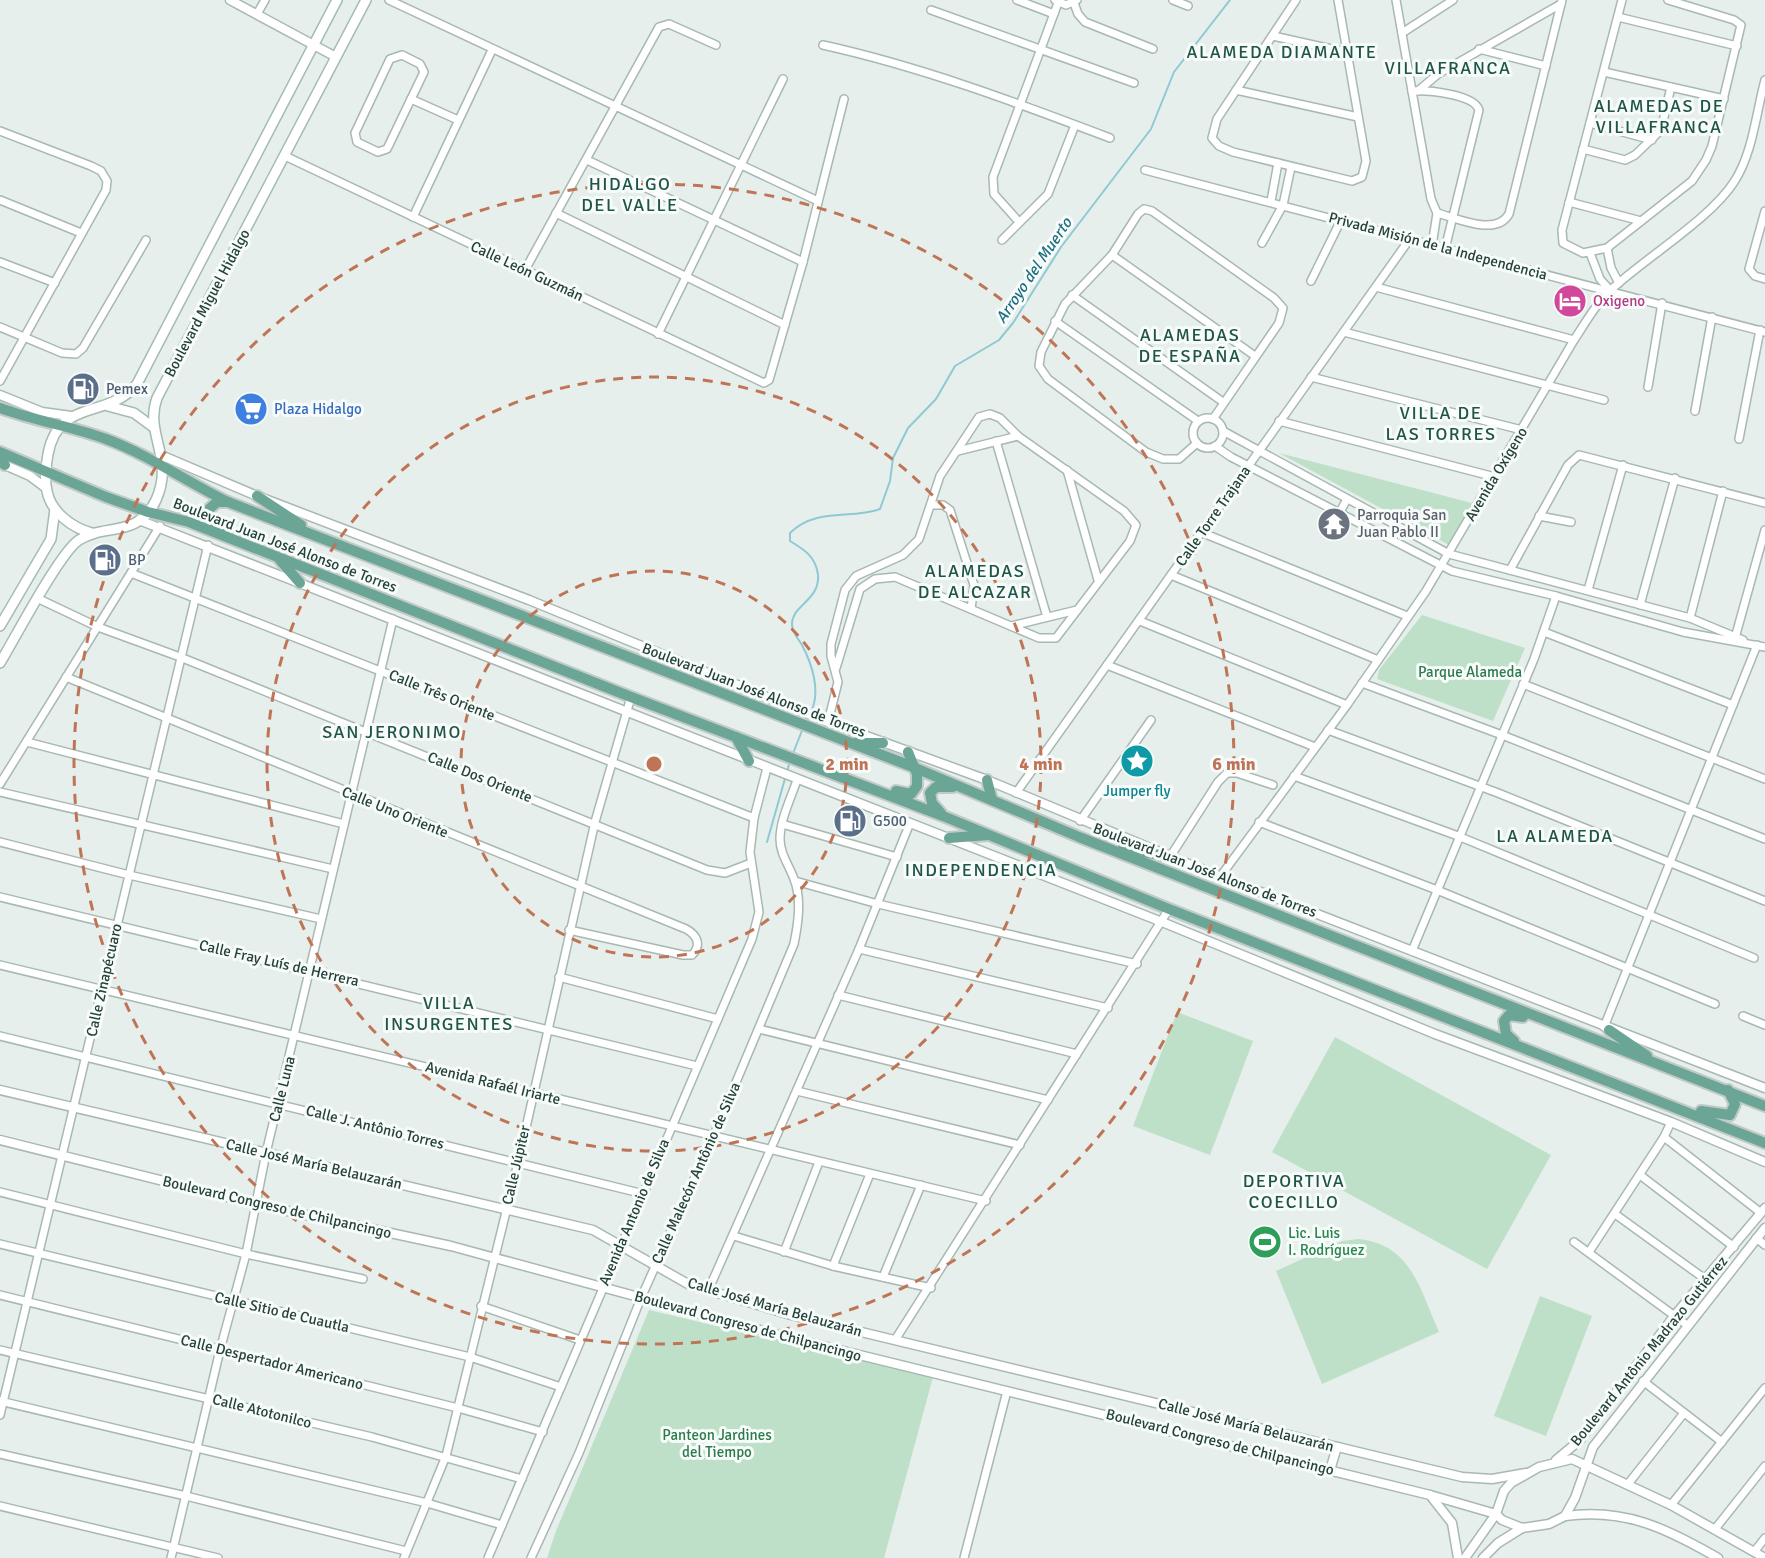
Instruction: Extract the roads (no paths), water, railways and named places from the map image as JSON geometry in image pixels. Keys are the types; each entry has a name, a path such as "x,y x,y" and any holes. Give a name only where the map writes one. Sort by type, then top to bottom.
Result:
{"main road":[{"name":"Boulevard Miguel Hidalgo","path":"58,427 71,416 127,396 137,384 337,0"},
{"name":"Boulevard Miguel Hidalgo","path":"163,462 153,427 157,398 366,0"},
{"path":"107,405 134,412 153,427"},
{"name":"Boulevard Juan José Alonso de Torres","path":"0,408 58,427 105,438 163,462 228,502 847,742 1079,837 1561,1028 1765,1106"},
{"path":"58,427 52,437 45,471 46,488 55,509 73,525 92,533 114,531 144,516 159,492 163,462"},
{"name":"Boulevard Juan José Alonso de Torres","path":"0,452 144,516 180,518 232,538 631,697 943,816 1204,923 1765,1143"},
{"path":"257,496 319,536"},
{"path":"228,502 211,505 207,513 210,519 232,538"},
{"path":"0,626 51,539 55,509"},
{"path":"0,663 71,547 92,533"},
{"path":"275,556 300,583"},
{"path":"736,737 749,760"},
{"path":"847,742 883,743"},
{"path":"858,783 873,783 911,794 917,786 917,774 908,752"},
{"path":"987,780 993,800"},
{"path":"943,816 930,801 933,788 945,786 968,790"},
{"path":"949,838 989,835"},
{"path":"1079,837 1170,857"},
{"path":"1519,1045 1506,1034 1503,1026 1509,1015 1561,1028"},
{"path":"1606,1028 1662,1066"},
{"path":"1632,1091 1647,1093 1723,1116 1730,1115 1734,1108 1734,1099 1728,1090"}],"street":[{"path":"230,0 336,57"},
{"path":"257,14 265,0"},
{"path":"389,0 818,201"},
{"path":"1017,0 1054,14"},
{"path":"1173,0 1188,6"},
{"path":"1296,0 1214,125 1212,138 1224,149 1352,181 1362,177 1366,161 1338,0"},
{"path":"1396,0 1415,91 1431,199 1437,213 1432,246"},
{"path":"1402,33 1453,0"},
{"path":"1622,0 1561,238 1569,248 1590,253 1607,248 1699,172 1712,146 1741,32 1739,23 1668,0"},
{"path":"1019,222 994,194 993,177 1057,1 1066,5 1076,1 1078,14 1086,22 1153,49"},
{"path":"1415,91 1479,49 1561,2"},
{"path":"1437,213 1491,226 1506,219 1512,208 1561,2"},
{"path":"931,9 1134,83"},
{"path":"1618,17 1737,46"},
{"path":"525,270 661,25 673,26 716,45"},
{"path":"1273,36 1346,52"},
{"path":"823,45 908,65 1019,103 1110,138"},
{"path":"1479,49 1546,66"},
{"path":"413,217 492,50"},
{"path":"402,56 423,68 411,99 385,151 378,152 357,142 355,133 392,57 402,56"},
{"path":"1604,72 1724,99"},
{"path":"658,334 715,222 783,79"},
{"name":"Avenida Oxígeno","path":"1220,876 1347,705 1441,567 1574,340 1610,290 1713,205 1735,180 1750,143 1765,80"},
{"path":"1583,149 1625,160 1652,141 1661,130 1671,87"},
{"path":"1236,90 1358,117"},
{"path":"1415,91 1461,97 1477,106 1478,117 1445,249"},
{"path":"411,99 458,120"},
{"path":"556,213 785,325 844,99"},
{"path":"1590,123 1652,141"},
{"path":"1002,240 1048,194 1075,125"},
{"path":"0,131 91,166 101,171 107,181 106,190 0,381"},
{"name":"Calle León Guzmán","path":"285,156 757,381 765,383 769,381 785,325"},
{"path":"587,160 803,262"},
{"path":"1271,201 1278,163"},
{"path":"1262,243 1283,205 1291,167"},
{"name":"Privada Misión de la Independencia","path":"1145,170 1763,331"},
{"path":"0,200 81,233"},
{"path":"1569,202 1641,221"},
{"path":"1197,443 1179,459 1155,457 1040,371 1040,359 1055,321 1072,295 1112,255 1141,210 1152,211 1274,298 1283,308 1279,323 1222,402 1213,419"},
{"path":"1765,211 1762,229 1749,269 1755,276 1765,279"},
{"path":"1311,281 1340,222"},
{"path":"0,327 62,353 71,355 79,352 146,240"},
{"name":"Calle Torre Trajana","path":"1016,793 1409,240"},
{"path":"1607,248 1611,268 1619,283"},
{"path":"1590,253 1600,279 1610,290"},
{"path":"1112,255 1255,356"},
{"path":"0,262 55,283"},
{"path":"1376,287 1574,340"},
{"path":"1072,295 1222,402"},
{"path":"1648,387 1662,303"},
{"path":"1695,411 1712,317"},
{"path":"1055,321 1198,422 1213,419 1220,423 1223,431 1222,440 1215,446 1206,448 1197,443 1193,432 1198,422"},
{"path":"1739,439 1763,331"},
{"path":"1344,332 1604,400"},
{"path":"1311,377 1522,430"},
{"path":"0,395 42,412 71,416"},
{"path":"828,723 837,690 836,668 830,650 845,590 856,576 912,549 925,527 940,476 976,420 984,415 1000,418 1018,436 1124,511 1136,525 1130,541 1098,580 1065,629 1053,640 1039,638 895,577 875,579 863,585 858,595 836,668"},
{"path":"1279,421 1495,477"},
{"path":"1223,431 1449,554 1690,618 1735,639"},
{"path":"958,451 1018,436"},
{"path":"996,441 1047,617"},
{"path":"1215,446 1441,567 1556,596 1683,632 1735,639 1761,646 1712,756 1606,1028"},
{"path":"1510,570 1575,457 1590,457 1765,502"},
{"path":"163,462 518,596 828,723 987,780 1170,857 1765,1088"},
{"path":"2,463 30,476 46,488"},
{"path":"1588,590 1623,465"},
{"path":"1067,470 1098,580"},
{"path":"1640,605 1676,478"},
{"path":"1690,618 1723,491"},
{"path":"1339,514 1347,499"},
{"path":"932,505 944,505 950,510 974,585 971,609"},
{"name":"Boulevard Juan José Alonso de Torres","path":"144,516 160,526 300,583 1162,922 1464,1045 1671,1122 1765,1162"},
{"path":"1539,516 1570,522"},
{"path":"0,784 160,526"},
{"path":"1735,639 1765,530"},
{"path":"1203,532 1407,616"},
{"name":"Calle Zinapécuaro","path":"0,1414 1,1401 52,1204 116,925 208,545"},
{"name":"Calle Três Oriente","path":"131,573 754,818"},
{"path":"1172,575 1378,660"},
{"path":"845,590 858,595"},
{"path":"1412,951 1458,836 1482,787 1544,632 1556,596"},
{"name":"Calle Dos Oriente","path":"39,599 98,627 180,657 595,822 707,870 721,873 751,863"},
{"path":"1011,626 1077,610"},
{"name":"Calle Luna","path":"171,1558 208,1398 246,1254 266,1153 393,619"},
{"path":"1140,621 1347,705"},
{"path":"1544,632 1733,705"},
{"path":"1107,665 1315,747"},
{"name":"Calle Uno Oriente","path":"66,677 166,720 692,932 697,937 697,948 692,955 684,955 569,930"},
{"path":"1362,683 1503,735 1765,839"},
{"path":"1523,684 1712,756 1765,779"},
{"name":"Calle Júpiter","path":"405,1555 446,1456 518,1162 532,1092 595,822 624,712 631,697"},
{"path":"1080,821 1150,720"},
{"path":"1328,730 1482,787 1765,901"},
{"path":"27,742 344,824"},
{"name":"Avenida Antonio de Silva","path":"488,1558 580,1340 674,1127 757,924 758,896 751,863 754,818 771,769"},
{"path":"1170,857 1218,783 1227,773 1237,772 1272,785"},
{"path":"1294,776 1458,836 1754,958"},
{"name":"Calle Malecón Antônio de Silva","path":"531,1558 601,1400 641,1298 794,944 798,916 795,881 783,855 780,837 793,778"},
{"path":"0,792 333,869"},
{"path":"1260,822 1437,890 1628,967 1715,1005"},
{"path":"708,1291 859,949 909,823"},
{"path":"782,824 897,857"},
{"path":"0,842 129,875 321,919"},
{"path":"795,881 878,904 1137,964"},
{"name":"Calle Fray Luís de Herrera","path":"0,897 309,970 697,1066"},
{"path":"895,1340 931,1288 1077,1054 1137,964 1169,909"},
{"path":"1199,938 1204,923"},
{"path":"1261,964 1267,947"},
{"path":"859,949 1108,1008"},
{"name":"Avenida Rafaél Iriarte","path":"0,965 986,1201"},
{"path":"559,977 718,1018"},
{"path":"838,995 1077,1054"},
{"path":"1743,1016 1765,1025"},
{"path":"759,1029 1048,1100"},
{"name":"Calle J. Antônio Torres","path":"0,1036 644,1194"},
{"name":"Calle José María Belauzarán","path":"0,1090 593,1230 654,1268 708,1291 791,1315 1462,1477 1492,1479 1526,1473"},
{"path":"797,1091 1020,1145"},
{"path":"1626,1105 1632,1091"},
{"path":"1589,1252 1664,1137 1671,1122"},
{"path":"1664,1137 1763,1210"},
{"name":"Boulevard Congreso de Chilpancingo","path":"0,1140 255,1204 494,1257 782,1336 1430,1495 1496,1514 1502,1520 1522,1528"},
{"path":"784,1252 819,1162"},
{"path":"833,1266 870,1174"},
{"path":"1640,1175 1734,1246"},
{"path":"883,1277 921,1185"},
{"path":"0,1192 246,1254 363,1279"},
{"name":"Boulevard Antônio Madrazo Gutiérrez","path":"1554,1462 1580,1440 1675,1316 1763,1210"},
{"path":"1615,1214 1705,1279"},
{"name":"Boulevard Antônio Madrazo Gutiérrez","path":"1564,1516 1575,1498 1593,1447 1643,1380 1765,1228"},
{"path":"734,1236 833,1266 931,1288"},
{"path":"1756,1238 1765,1245"},
{"path":"1574,1242 1687,1325"},
{"name":"Calle Sitio de Cuautla","path":"0,1244 470,1357 561,1388"},
{"name":"Calle Despertador Americano","path":"0,1295 458,1408 543,1432"},
{"path":"481,1306 580,1340"},
{"name":"Calle Atotonilco","path":"0,1350 446,1456 522,1479"},
{"path":"1643,1380 1722,1442"},
{"path":"1671,1505 1765,1388"},
{"path":"964,1558 1008,1391"},
{"path":"1,1401 427,1503 502,1525"},
{"path":"1628,1484 1684,1413"},
{"path":"1330,1470 1337,1447"},
{"path":"0,1454 186,1496 405,1555"},
{"path":"1465,1558 1496,1514 1504,1491 1526,1473 1554,1462 1572,1459 1586,1463 1671,1505 1765,1558"},
{"path":"1715,1529 1765,1466"},
{"path":"1430,1495 1452,1523 1458,1558"},
{"path":"0,1506 218,1558"},
{"path":"1483,1558 1498,1543 1522,1528 1542,1526 1564,1516 1598,1513 1638,1520 1668,1532 1718,1558"},
{"path":"1754,1552 1765,1538"}],"waterway":[{"name":"Arroyo del Muerto","path":"811,712 815,695 814,678 809,661 792,625 796,612 815,591 818,575 815,563 809,555 790,541 790,533 800,525 822,517 880,509 890,481 893,458 908,428 936,399 955,366 999,340 1013,323 1061,247 1151,129 1174,72 1230,0"},
{"name":"Arroyo del Muerto","path":"792,756 803,728"},
{"name":"Arroyo del Muerto","path":"767,842 790,761"}],"place":[{"name":"Oxigeno","path":"1570,301"},
{"name":"Pemex","path":"83,389"},
{"name":"Plaza Hidalgo","path":"251,409"},
{"name":"Parroquia San Juan Pablo II","path":"1334,524"},
{"name":"BP","path":"105,560"},
{"name":"Jumper fly","path":"1137,761"},
{"name":"G500","path":"850,821"},
{"name":"Lic. Luis I. Rodríguez","path":"1265,1242"}],"district":[{"name":"ALAMEDA DIAMANTE","path":"1282,52"},
{"name":"VILLAFRANCA","path":"1448,68"},
{"name":"ALAMEDAS DE VILLAFRANCA","path":"1659,116"},
{"name":"HIDALGO DEL VALLE","path":"630,194"},
{"name":"ALAMEDAS DE ESPAÑA","path":"1190,345"},
{"name":"VILLA DE LAS TORRES","path":"1441,423"},
{"name":"ALAMEDAS DE ALCAZAR","path":"975,581"},
{"name":"SAN JERONIMO","path":"392,732"},
{"name":"LA ALAMEDA","path":"1555,836"},
{"name":"INDEPENDENCIA","path":"981,870"},
{"name":"VILLA INSURGENTES","path":"449,1013"},
{"name":"DEPORTIVA COECILLO","path":"1294,1191"}],"park label":[{"name":"Parque Alameda","path":"1470,672"},
{"name":"Panteon Jardines del Tiempo","path":"717,1444"}]}
